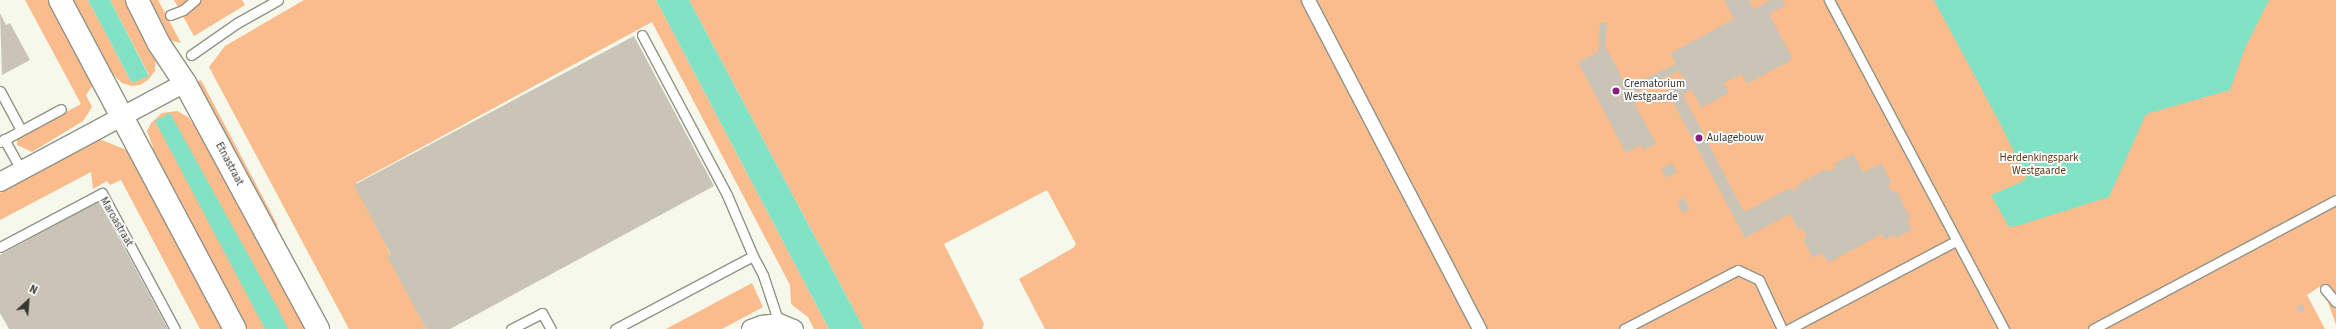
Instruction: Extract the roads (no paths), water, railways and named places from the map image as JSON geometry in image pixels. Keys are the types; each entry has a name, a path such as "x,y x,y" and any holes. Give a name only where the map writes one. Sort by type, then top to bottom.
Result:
{"street":[{"path":"60,0 235,329"},
{"name":"Etnastraat","path":"137,0 159,44 185,82 318,329"},
{"path":"1308,0 1479,329"},
{"path":"0,182 185,82"},
{"path":"751,329 762,325 786,326"}],"lane":[{"path":"170,15 183,10 195,0"},
{"path":"191,55 237,23 278,0"},
{"path":"1829,0 1956,241 1981,283 2004,329"},
{"path":"642,35 727,195 753,256 786,326"},
{"path":"0,91 21,130"},
{"path":"21,170 2,140 61,109"},
{"name":"Maroastraat","path":"0,247 102,193 175,329"},
{"path":"2094,329 2336,200"},
{"path":"1790,329 1956,241"},
{"path":"615,329 753,256"},
{"path":"1624,329 1738,270 1759,280 1782,329"},
{"path":"2325,289 2336,302"},
{"path":"511,329 542,313 551,329"}],"place":[{"name":"Crematorium Westgaarde","path":"1616,91"},
{"name":"Aulagebouw","path":"1699,138"}],"park label":[{"name":"Herdenkingspark Westgaarde","path":"2039,165"}]}
